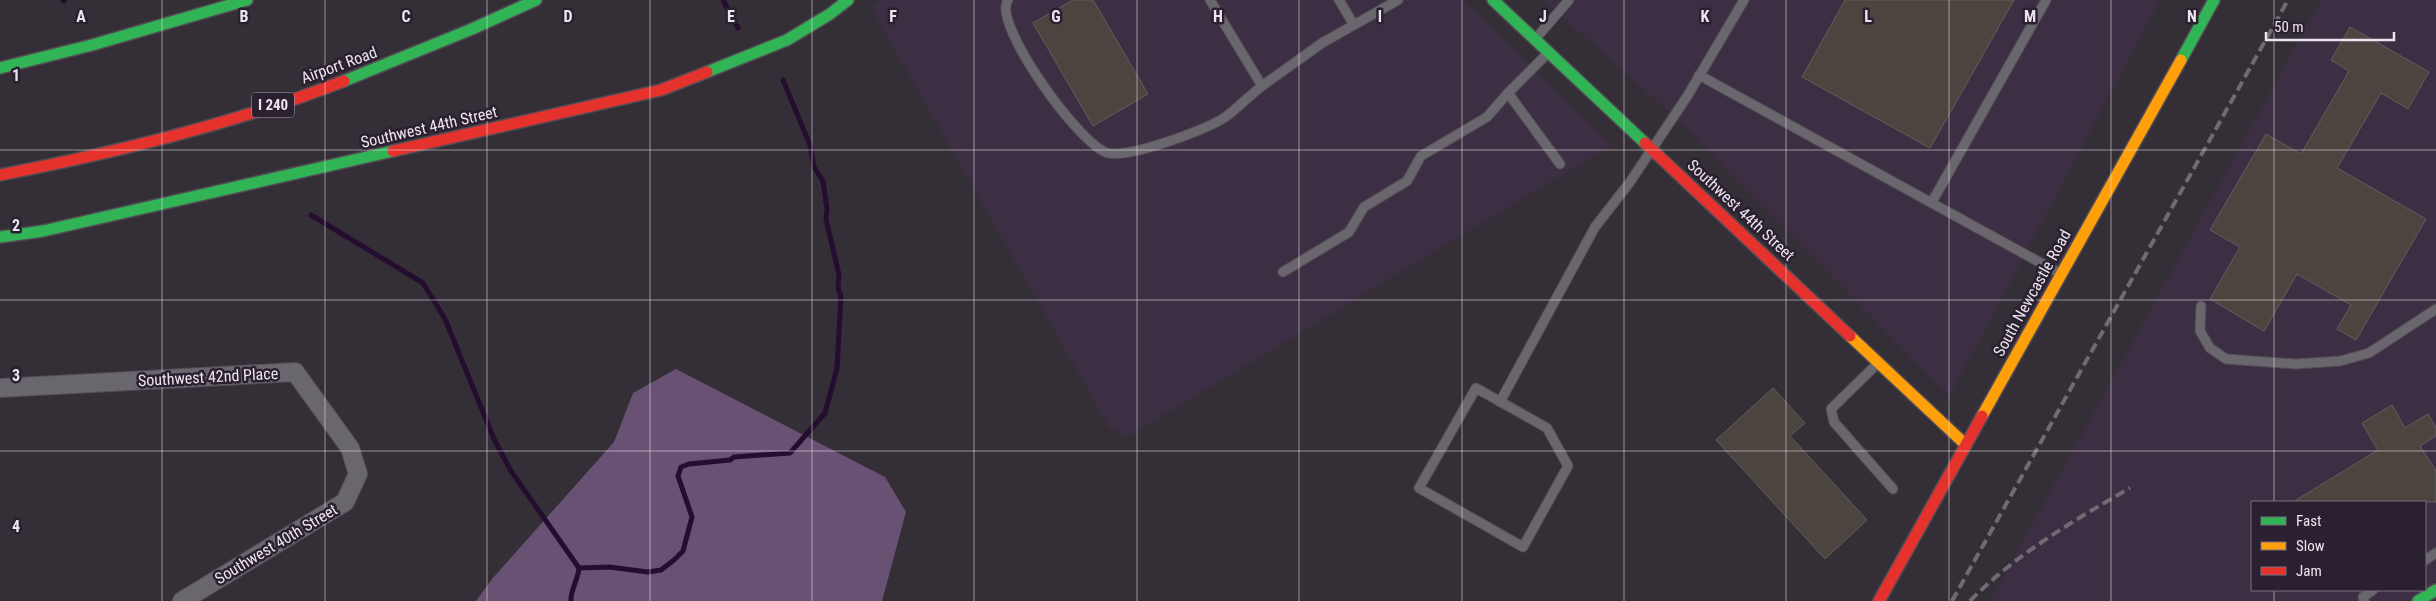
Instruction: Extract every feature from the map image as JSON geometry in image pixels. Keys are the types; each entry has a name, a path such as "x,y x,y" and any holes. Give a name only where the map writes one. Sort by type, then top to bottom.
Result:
{"main road":[{"path":"0,68 111,40 247,0"},
{"name":"Airport Road","path":"0,175 42,168 196,129 314,92 412,54 536,0"},
{"name":"Southwest 44th Street","path":"0,238 43,231 661,90 787,40 830,14 848,0"},
{"name":"Southwest 44th Street","path":"1493,0 1966,444"},
{"name":"South Newcastle Road","path":"1879,601 2214,0"},
{"path":"2418,601 2436,590"}],"street":[{"name":"Southwest 42nd Place","path":"0,388 295,372 350,448 358,474 345,502"},
{"name":"Southwest 40th Street","path":"182,601 345,502"}],"lane":[{"path":"1008,0 1005,13 1014,39 1066,116 1088,141 1108,153 1136,150 1156,145 1223,118 1262,86 1322,43 1398,0"},
{"path":"1210,0 1262,86"},
{"path":"1339,0 1354,25"},
{"path":"1535,39 1569,0"},
{"path":"1500,402 1595,227 1630,182 1652,149 1699,76 1744,0"},
{"path":"1932,202 2046,0"},
{"path":"1283,272 1349,232 1364,207 1407,181 1421,156 1487,117 1549,52"},
{"path":"1699,76 2062,274"},
{"path":"1508,93 1560,164"},
{"path":"2202,306 2200,331 2210,348 2226,359 2296,364 2340,361 2369,353 2436,309"},
{"path":"1879,362 1831,410 1834,422 1893,489"},
{"path":"1476,388 1500,402 1547,428 1568,466 1523,546 1419,488 1476,388"},
{"path":"2364,601 2366,594 2371,591"}],"shaded area":[{"path":"882,0 1463,0 1612,145 1127,437 1109,427 871,8"},
{"path":"1543,0 2160,0 1950,396 1665,108"},
{"path":"2321,0 2436,0 2436,601 1990,601"},
{"path":"676,369 885,477 906,512 882,601 476,601 492,579 614,442 633,393"}],"building":[{"path":"1073,0 1093,0 1148,94 1093,126 1033,23"},
{"path":"1845,0 2014,0 1930,148 1802,77"},
{"path":"2350,27 2429,72 2408,109 2381,93 2337,168 2426,219 2356,340 2337,329 2351,305 2297,274 2264,331 2210,299 2240,247 2210,230 2266,134 2301,154 2349,71 2331,60"},
{"path":"1773,388 1805,423 1790,436 1867,520 1825,559 1716,440"},
{"path":"2392,405 2405,428 2428,414 2436,427 2436,436 2420,446 2436,471 2436,502 2295,501 2378,450 2362,423"}],"waterway":[{"path":"723,0 738,28"},
{"path":"579,568 609,567 648,572 661,570 683,551 692,517 678,476 681,467 689,464 730,460 734,457 790,453 825,413 837,368 841,296 838,288 839,275 826,219 827,209 823,181 814,167 810,145 783,80"},
{"path":"311,215 423,283 445,319 494,439 511,471 579,568 571,601"}],"railway":[{"path":"1952,601 2288,0"},
{"path":"1970,601 2006,568 2026,553 2066,526 2130,488"}],"traffic: fast":[{"path":"0,68 92,45 247,0"},
{"path":"344,81 472,29 536,0"},
{"path":"707,72 787,40 830,14 848,0"},
{"path":"1493,0 1645,143"},
{"path":"2181,60 2214,0"},
{"path":"0,237 43,231 393,151"},
{"path":"2418,601 2436,590"}],"traffic: slow":[{"path":"1982,416 2181,60"},
{"path":"1850,336 1966,445"}],"traffic: jam":[{"path":"393,151 661,90 707,72"},
{"path":"0,175 88,157 174,136 260,111 344,81"},
{"path":"1645,143 1850,336"},
{"path":"1879,601 1982,416"}]}
